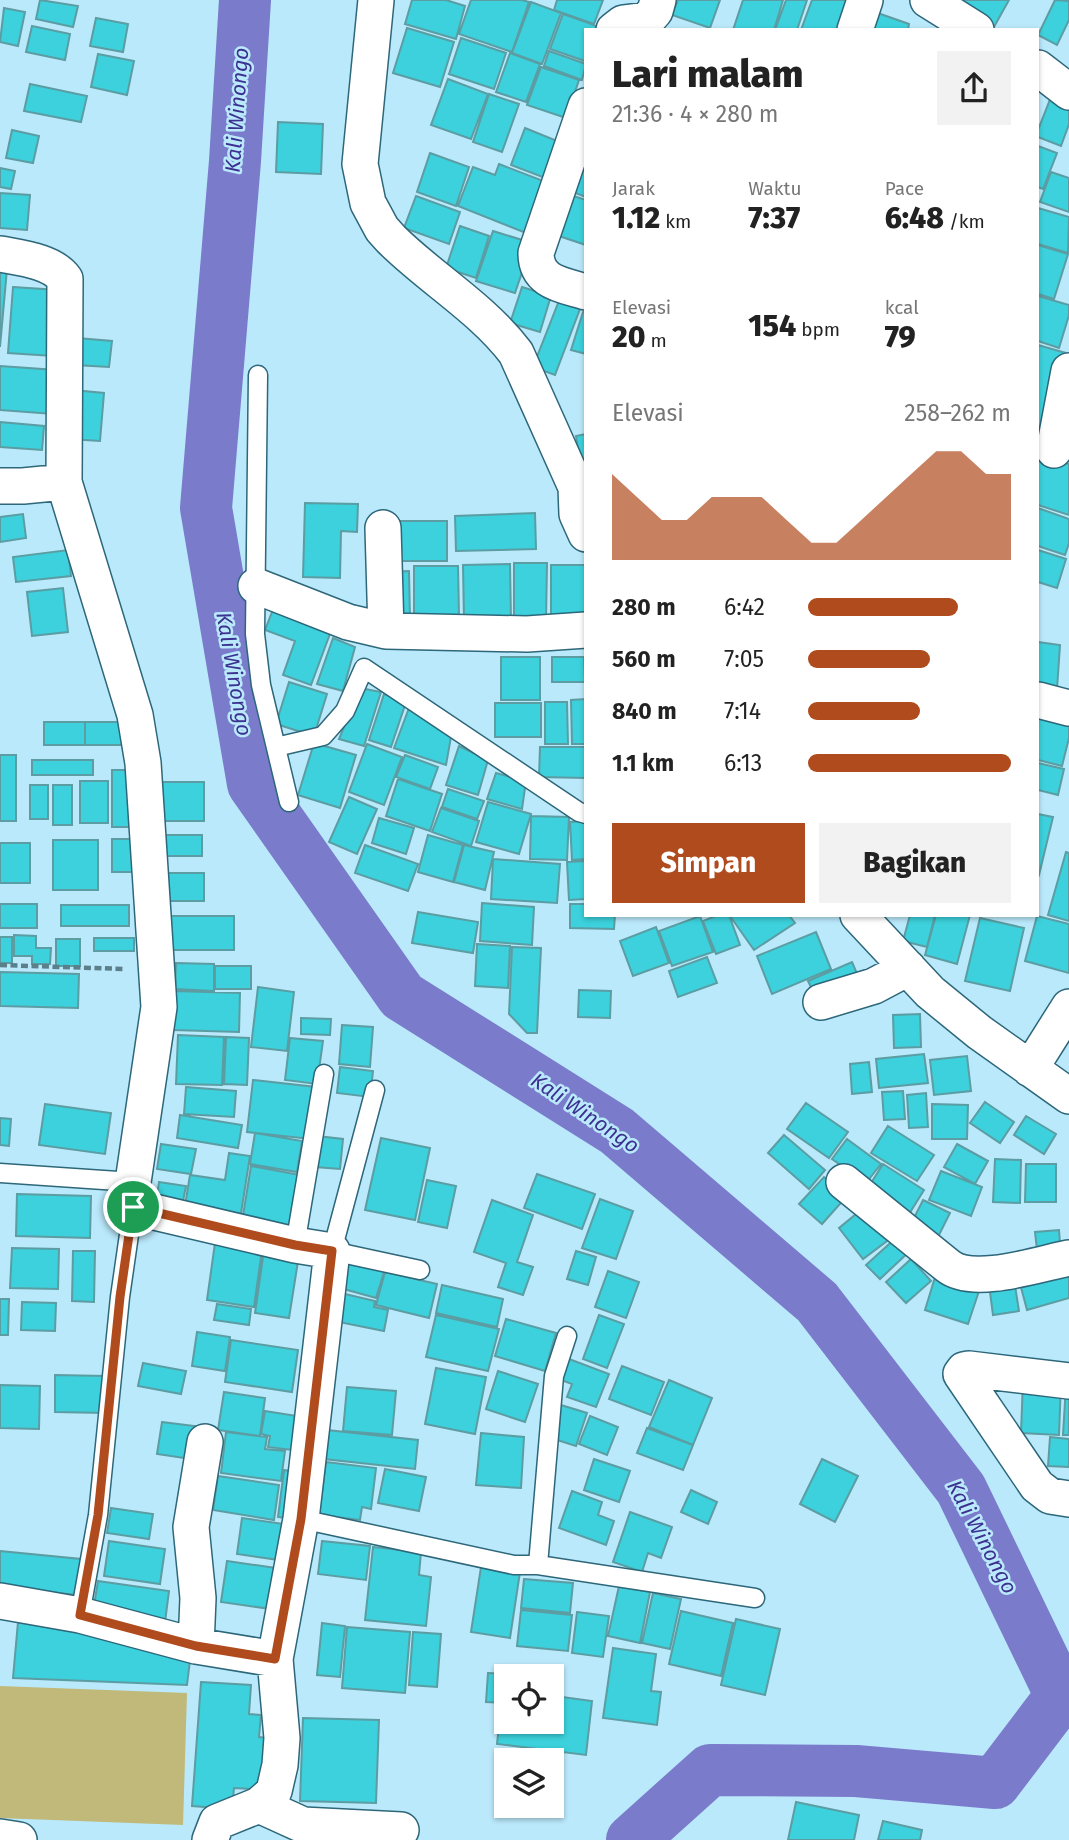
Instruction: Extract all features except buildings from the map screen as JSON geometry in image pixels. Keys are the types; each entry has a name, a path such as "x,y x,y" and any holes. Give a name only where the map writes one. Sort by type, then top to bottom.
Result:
{"street":[{"path":"376,0 360,164 368,203 382,229 404,252 474,310 516,352 576,486 577,514 584,530"},
{"path":"617,28 623,23 648,20 658,0"},
{"path":"856,28 865,0"},
{"path":"1039,69 1069,92"},
{"path":"584,112 536,253 536,261 542,275 549,280 584,291"},
{"path":"0,254 37,262 58,271 65,279 64,482 140,737 159,1007 133,1195 295,1245 332,1251 301,1519 275,1659 282,1738 280,1765 274,1791 259,1805 222,1818 214,1826 210,1840"},
{"path":"1054,450 1069,372"},
{"path":"0,486 64,482"},
{"path":"383,528 386,631"},
{"path":"256,586 348,622 386,631 527,634 584,630"},
{"path":"1039,699 1069,708"},
{"path":"860,917 930,992 1069,1096"},
{"path":"821,1002 874,986 908,968"},
{"path":"1030,1069 1069,1007"},
{"path":"844,1182 954,1271 997,1273 1069,1258"},
{"path":"1069,1381 969,1369 961,1374 1037,1486 1050,1496 1069,1499"},
{"path":"196,1646 198,1598 191,1527 205,1442"},
{"path":"0,1601 80,1615 196,1646 275,1659"},
{"path":"259,1805 303,1825 401,1830"},
{"path":"0,1837 19,1840"}],"lane":[{"path":"258,375 255,634 261,685 289,802"},
{"path":"276,747 323,736 345,711 364,668 584,813"},
{"path":"295,1245 324,1074"},
{"path":"375,1090 332,1251 420,1270"},
{"path":"0,1173 133,1195 98,1515 80,1615"},
{"path":"538,1565 554,1376 568,1336"},
{"path":"301,1519 514,1565 538,1565 755,1598"}],"path":[{"path":"0,965 157,970"}],"shaded area":[{"path":"0,1686 187,1693 183,1825 0,1818"}],"waterway":[{"name":"Kali Winongo","path":"245,0 235,161 206,508 253,784 402,996 617,1131 817,1302 961,1489 1061,1696 995,1783 856,1771 710,1770 632,1840"}],"route":[{"path":"133,1207 295,1245 332,1251 301,1519 275,1659 196,1646 80,1615 98,1515 120,1297 133,1207"}]}
